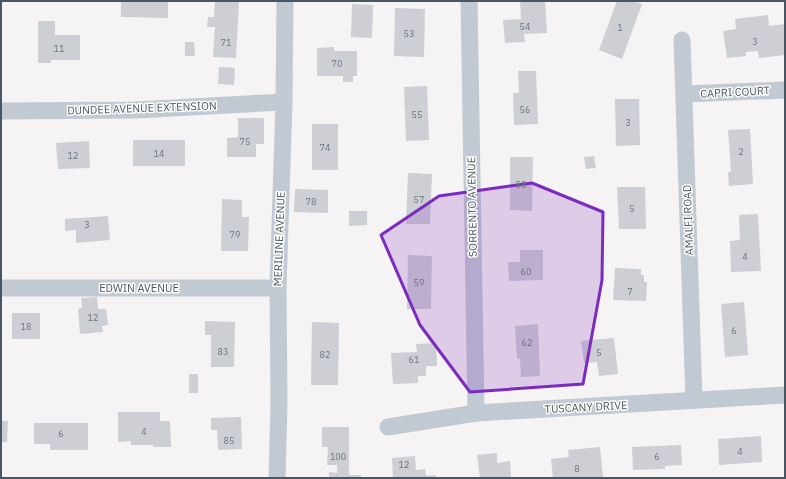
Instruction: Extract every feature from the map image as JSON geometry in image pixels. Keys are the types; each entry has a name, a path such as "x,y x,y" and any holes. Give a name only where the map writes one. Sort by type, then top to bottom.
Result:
{"street":[{"name":"MERILINE AVENUE","path":"277,478 279,404 278,288 284,102 285,1"},
{"name":"SORRENTO AVENUE","path":"469,1 476,413"},
{"name":"AMALFI ROAD","path":"682,40 694,400"},
{"name":"CAPRI COURT","path":"684,94 785,90"},
{"name":"DUNDEE AVENUE EXTENSION","path":"1,111 135,110 284,102"},
{"name":"EDWIN AVENUE","path":"1,288 278,288"},
{"name":"TUSCANY DRIVE","path":"388,427 476,413 785,395"}],"highlighted area":[{"path":"532,183 603,212 602,280 583,384 470,392 420,325 381,235 439,196"}],"building":[{"path":"121,1 168,1 168,18 121,17"},
{"path":"215,1 239,1 236,58 213,57 215,27 207,27 208,17 214,17"},
{"path":"520,1 545,1 547,33 524,34 525,42 505,43 503,20 521,19"},
{"path":"617,1 632,1 642,4 622,59 599,50"},
{"path":"352,4 373,5 372,38 351,37"},
{"path":"395,8 425,9 424,57 394,56"},
{"path":"768,15 769,26 785,24 785,55 759,58 758,51 746,52 746,56 727,58 723,31 736,29 735,19"},
{"path":"38,21 55,21 55,35 80,35 80,60 51,60 51,63 38,63"},
{"path":"185,42 194,42 195,56 185,56"},
{"path":"334,47 334,51 357,51 357,76 353,76 353,82 343,82 343,76 317,76 317,48"},
{"path":"219,67 235,68 234,85 218,84"},
{"path":"518,71 536,71 538,124 514,125 513,93 519,93"},
{"path":"427,86 429,140 406,141 404,87"},
{"path":"615,99 639,99 640,145 616,146"},
{"path":"238,118 264,118 264,144 256,144 256,157 227,157 227,138 238,137"},
{"path":"312,124 338,124 338,170 312,170"},
{"path":"750,129 753,184 729,186 728,172 731,172 728,130"},
{"path":"133,140 185,140 185,166 133,166"},
{"path":"89,141 90,168 58,169 56,143"},
{"path":"594,156 596,168 586,169 584,157"},
{"path":"510,157 533,157 532,211 510,210"},
{"path":"408,173 432,174 430,224 406,224"},
{"path":"617,187 645,187 646,229 619,229"},
{"path":"295,189 328,190 328,213 294,212"},
{"path":"222,199 242,200 242,217 249,217 248,251 221,251"},
{"path":"349,211 367,211 367,225 349,226"},
{"path":"758,214 761,271 731,272 730,241 740,240 739,215"},
{"path":"108,216 110,240 76,243 76,230 65,231 65,219"},
{"path":"520,250 543,250 543,280 509,281 508,262 520,262"},
{"path":"408,255 432,256 431,309 407,309"},
{"path":"615,268 641,269 641,275 644,275 644,282 647,282 646,301 613,300"},
{"path":"97,297 98,309 106,309 108,325 102,326 103,332 80,334 78,309 82,308 81,298"},
{"path":"744,302 748,355 725,357 721,304"},
{"path":"12,313 40,313 40,339 12,339"},
{"path":"205,321 235,322 234,367 211,367 211,335 205,335"},
{"path":"312,322 339,323 338,385 311,385"},
{"path":"538,324 540,376 521,377 520,359 517,359 515,326"},
{"path":"614,338 618,374 599,376 597,362 584,363 581,341"},
{"path":"436,343 437,366 426,366 426,376 418,376 418,383 393,384 391,353 417,352 416,344"},
{"path":"189,374 198,374 198,393 189,393"},
{"path":"118,412 160,412 160,421 170,421 171,447 131,445 131,441 118,442"},
{"path":"241,417 242,449 218,450 217,430 211,430 211,418"},
{"path":"1,421 8,421 7,442 1,442"},
{"path":"34,423 88,423 88,450 50,450 50,444 34,444"},
{"path":"322,427 349,427 349,475 361,475 361,478 329,478 329,472 337,473 337,465 327,465 328,447 322,447"},
{"path":"761,436 762,462 719,465 718,439"},
{"path":"681,445 682,465 665,466 665,469 633,470 632,447"},
{"path":"600,447 603,477 553,478 551,459 569,457 568,450"},
{"path":"497,453 497,463 510,461 511,478 480,478 477,455"},
{"path":"415,456 416,470 425,469 426,476 436,475 436,478 393,478 392,458"}]}
